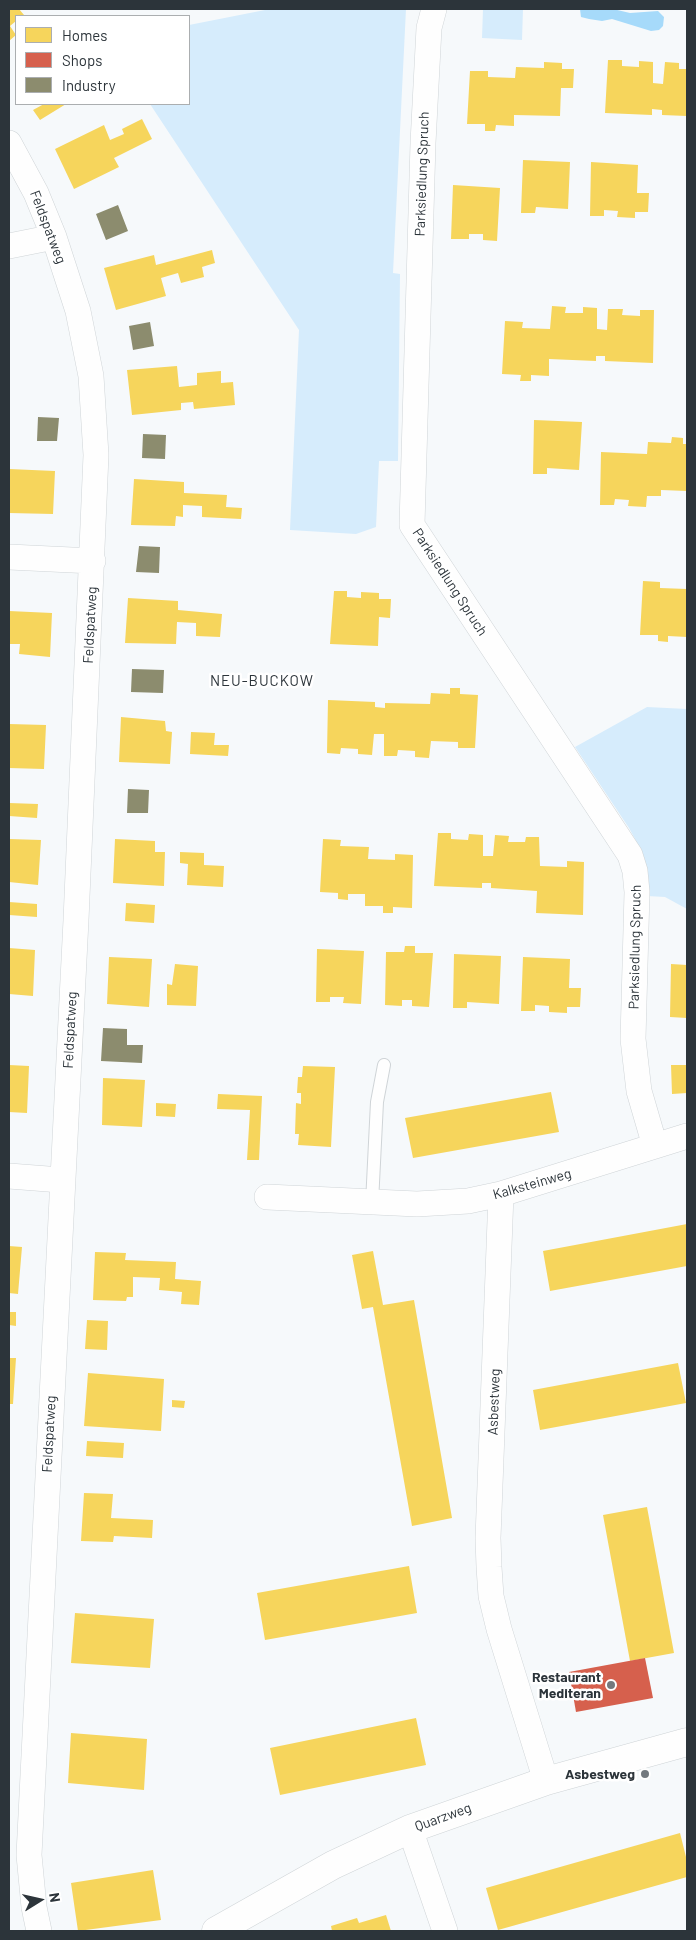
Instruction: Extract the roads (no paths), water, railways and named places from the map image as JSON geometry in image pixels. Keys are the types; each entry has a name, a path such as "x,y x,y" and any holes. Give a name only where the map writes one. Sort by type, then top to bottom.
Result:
{"street":[{"name":"Parksiedlung Spruch","path":"434,9 429,28 423,143 412,525 630,855 635,871 637,892 634,1053 639,1091 655,1146"},
{"name":"Feldspatweg","path":"9,143 36,193 54,237 78,311 91,376 96,455 93,561 29,1855 34,1907 40,1931"},
{"path":"9,246 54,237"},
{"path":"9,557 93,561"},
{"name":"Kalksteinweg","path":"267,1197 417,1204 468,1201 502,1194 687,1136"},
{"path":"9,1176 61,1180"},
{"name":"Asbestweg","path":"502,1194 488,1538 489,1567 492,1596 499,1629 546,1781"},
{"name":"Quarzweg","path":"216,1931 325,1869 410,1829 546,1781 687,1742"},
{"path":"410,1829 445,1931"}],"lane":[{"path":"372,1203 377,1102 384,1065"}],"water":[{"path":"580,9 613,9 630,13 658,11 664,17 663,26 659,30 651,31 612,19 602,21 589,19 581,17"}],"place":[{"name":"Restaurant Mediteran","path":"611,1685"},
{"name":"Asbestweg","path":"645,1774"}],"district":[{"name":"NEU-BUCKOW","path":"262,681"}]}
